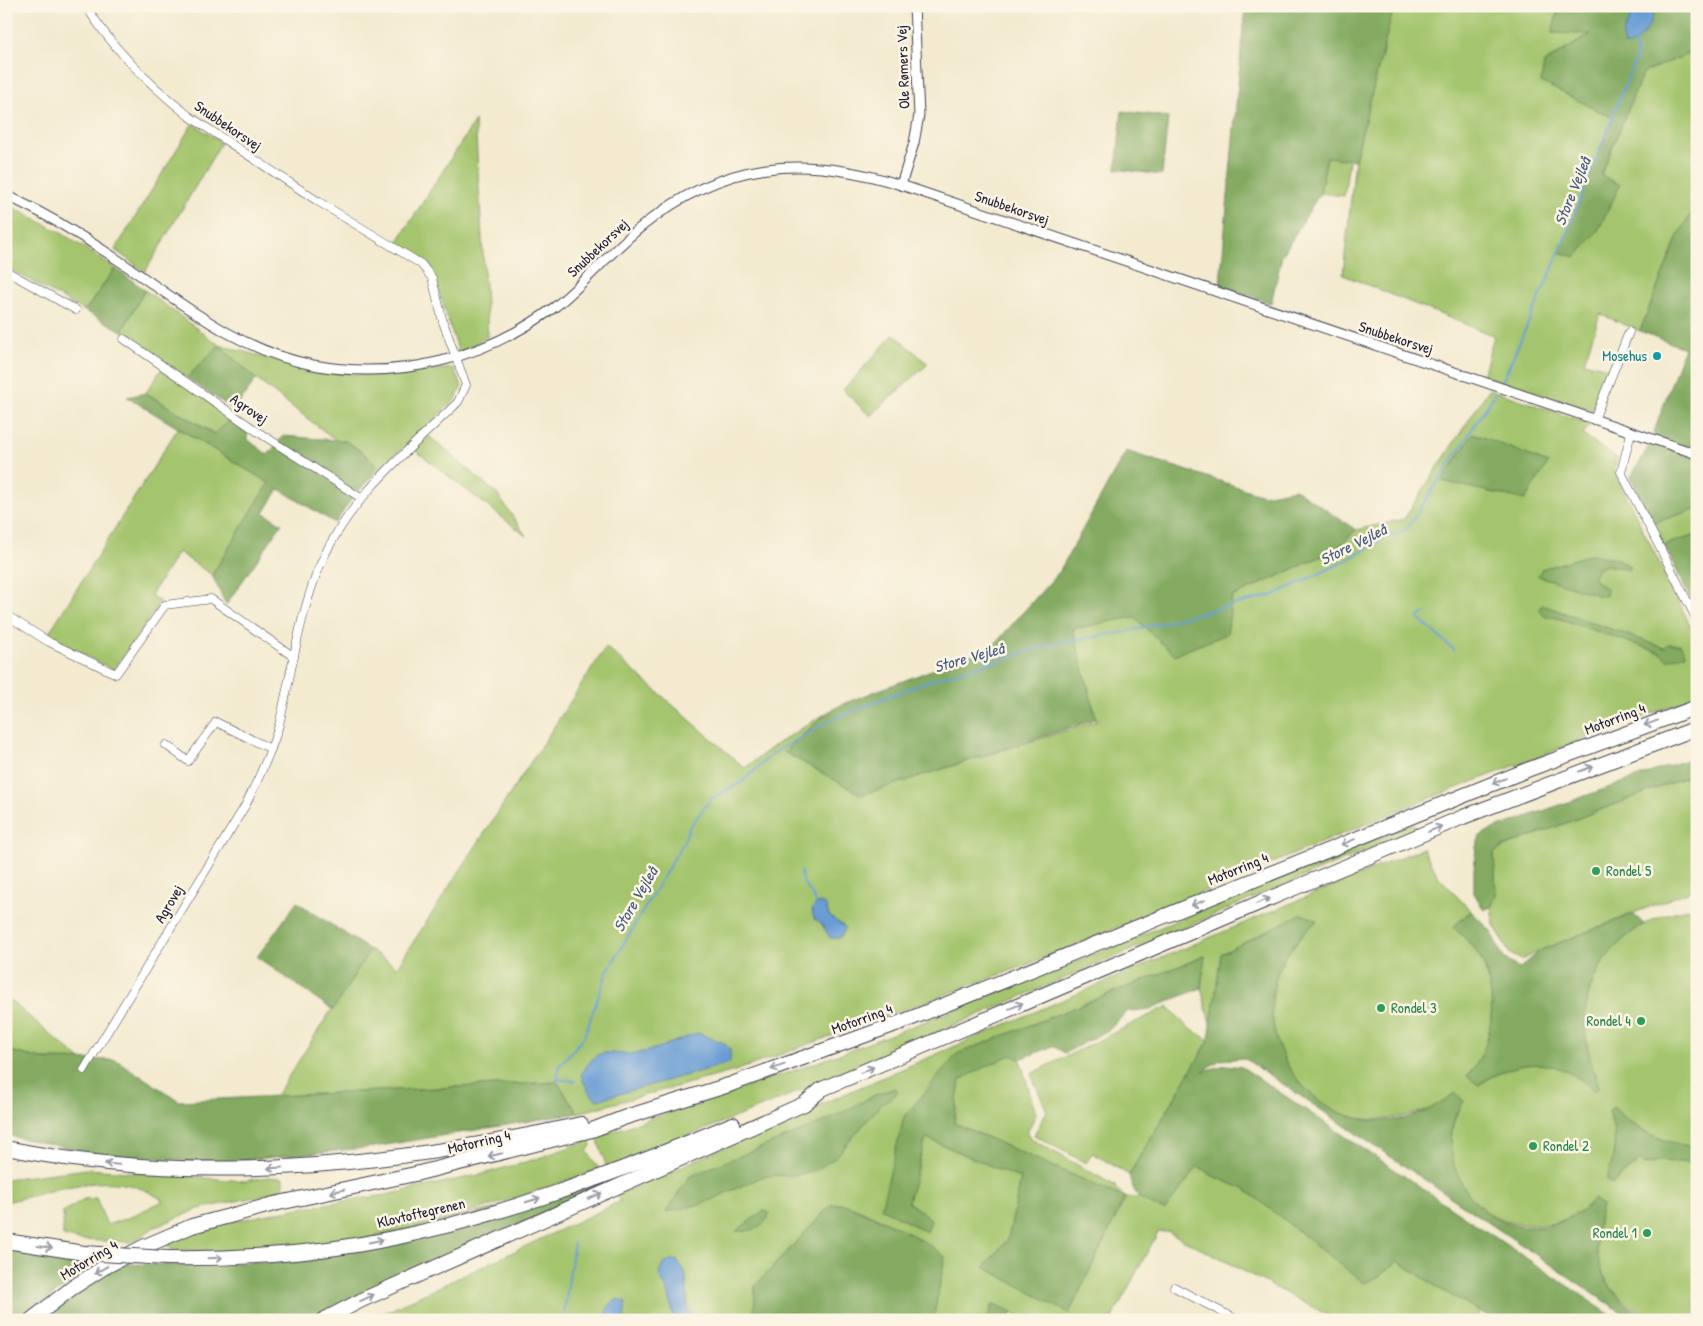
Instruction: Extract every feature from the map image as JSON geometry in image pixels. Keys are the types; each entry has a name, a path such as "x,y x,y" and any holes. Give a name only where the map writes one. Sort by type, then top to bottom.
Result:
{"highway":[{"name":"Motorring 4","path":"31,1320 65,1293 103,1268 192,1226 274,1204 504,1153 592,1130 626,1117 729,1085 907,1020 1500,781 1697,707"},
{"path":"323,1320 373,1295 804,1104 822,1090 1462,817 1697,728"},
{"name":"Klovtoftegrenen","path":"6,1241 84,1253 166,1258 247,1257 363,1244 431,1229 539,1198 597,1178 822,1090"},
{"path":"6,1148 103,1163 158,1168 237,1169 305,1167 435,1153 626,1117"}],"street":[{"name":"Snubbekorsvej","path":"86,6 106,36 169,101 319,202 428,270 456,358"},
{"name":"Ole Rømers Vej","path":"901,185 914,143 919,115 914,6"},
{"name":"Snubbekorsvej","path":"6,195 70,229 210,324 241,342 277,356 343,369 380,370 414,367 456,358 499,341 532,322 557,304 639,228 668,206 713,183 756,171 780,168 812,167 842,169 901,185 1697,454"},
{"path":"6,271 76,310"},
{"path":"1594,420 1628,332"},
{"name":"Agrovej","path":"124,339 258,432 361,498"},
{"name":"Agrovej","path":"84,1070 245,806 271,749 278,727 310,593 321,563 340,529 361,498 464,394 466,385 456,358"},
{"path":"1631,433 1621,472 1697,620"},
{"path":"6,615 48,642 116,674 165,605 211,599 294,657"},
{"path":"166,745 188,761 216,722 271,749"},
{"path":"1174,1287 1236,1320"}],"green space":[{"path":"1245,6 1394,6 1355,160 1327,157 1320,193 1282,256 1271,303 1220,285"},
{"path":"1394,6 1559,6 1552,33 1592,33 1544,63 1613,117 1559,252 1576,257 1619,185 1601,175 1643,72 1697,50 1697,204 1678,236 1640,331 1600,314 1584,362 1611,369 1592,410 1483,376 1494,336 1343,275 1355,160"},
{"path":"1559,6 1697,6 1697,50 1643,73 1601,175 1620,185 1599,229 1576,257 1559,252 1613,118 1541,82 1544,63 1591,34 1552,33"},
{"path":"1122,111 1168,117 1162,175 1116,169"},
{"path":"475,121 488,336 459,353 430,266 396,244"},
{"path":"193,123 221,143 145,272 115,250"},
{"path":"1327,157 1349,159 1344,196 1320,193"},
{"path":"6,204 60,232 115,268 85,311 6,267"},
{"path":"1697,204 1697,509 1652,523 1631,477 1649,446 1684,348 1640,331 1678,236"},
{"path":"115,268 145,290 122,331 85,311"},
{"path":"145,290 219,345 187,378 122,331"},
{"path":"894,334 928,364 870,416 843,390"},
{"path":"219,345 311,370 378,376 453,368 462,386 455,400 377,471 371,460 361,451 349,444 337,441 256,379"},
{"path":"219,345 256,379 234,410 187,378"},
{"path":"162,368 233,418 215,434 146,393"},
{"path":"1489,389 1590,424 1583,435 1617,458 1614,471 1697,639 1697,696 1417,803 1024,966 735,1071 578,1113 557,1082 276,1096 370,950 397,967 606,647 745,768 778,743 828,712 784,752 862,794 1097,721 1072,629 1134,616 1175,655 1232,597 1335,550 1356,530 1404,519"},
{"path":"146,393 214,434 233,418 248,427 247,439 268,455 283,436 346,441 374,462 377,471 353,497 335,523 279,489 264,513 282,524 226,605 212,575 269,483 127,397"},
{"path":"178,428 269,483 212,575 178,552 151,595 160,602 114,670 47,636"},
{"path":"1473,433 1548,463 1525,500 1442,481"},
{"path":"429,436 498,495 526,536 415,450"},
{"path":"1126,451 1263,495 1295,489 1356,530 1335,550 1232,597 1227,634 1174,655 1134,617 1073,629 1096,719 862,795 784,752 828,712 845,703 992,647 1059,572"},
{"path":"1697,509 1697,535 1664,545 1652,523"},
{"path":"1697,535 1697,609 1696,610 1664,545"},
{"path":"1591,554 1618,559 1629,566 1630,570 1606,565 1598,569 1593,578 1607,590 1606,596 1597,595 1538,576 1542,569"},
{"path":"1542,605 1665,648 1668,644 1680,644 1687,654 1667,660 1661,653 1557,618 1544,616 1538,610"},
{"path":"1697,756 1697,773 1503,847 1494,853 1496,896 1491,907 1484,910 1474,893 1476,847 1480,836 1490,830"},
{"name":"Rondel 5","path":"1697,773 1697,888 1541,950 1522,960 1510,954 1494,925 1491,907 1496,896 1494,853 1503,847"},
{"path":"1413,823 1416,829 764,1106 607,1168 597,1138 599,1136 786,1073 919,1024 1132,939"},
{"path":"1423,848 1438,876 1471,911 1454,927 1469,942 1481,959 1490,988 1491,1020 1488,1035 1484,1050 1468,1076 1479,1085 1498,1074 1518,1066 1538,1064 1560,1068 1599,1086 1586,1045 1585,1013 1590,990 1600,968 1613,949 1630,934 1650,921 1672,913 1697,908 1697,1147 1673,1143 1651,1135 1631,1123 1613,1107 1608,1112 1613,1129 1614,1155 1606,1180 1612,1184 1640,1160 1645,1165 1658,1161 1696,1163 1697,1159 1697,1319 1678,1320 1642,1312 1627,1303 1614,1291 1604,1277 1598,1260 1596,1232 1602,1206 1593,1199 1581,1211 1565,1220 1535,1225 1516,1223 1498,1218 1483,1209 1469,1197 1459,1182 1453,1164 1451,1144 1454,1121 1464,1101 1396,1118 1368,1119 1353,1117 1332,1109 1314,1097 1298,1081 1285,1062 1276,1041 1271,1019 1271,997 1276,975 1288,953 1317,921 1221,954 1211,1027 1201,988 1205,956 957,1054 881,1208 927,1232 931,1219 908,1202 925,1137 1021,1179 1008,1239 985,1267 1069,1313 1125,1198 1140,1198 1165,1210 1198,1166 1211,1175 1246,1190 1307,1237 1378,1277 1398,1261 1440,1289 1480,1311 1476,1320 1337,1320 1169,1232 1158,1232 1111,1320 1026,1320 993,1304 987,1320 933,1320 945,1257 878,1218 841,1204 831,1205 755,1286 754,1320 369,1320 619,1202 617,1195 1018,1019"},
{"path":"297,902 370,950 333,1010 257,957"},
{"path":"1471,911 1490,930 1503,957 1519,969 1541,950 1633,914 1644,924 1623,940 1606,957 1595,976 1588,996 1585,1017 1586,1039 1599,1087 1594,1091 1580,1079 1566,1071 1538,1064 1508,1069 1478,1085 1467,1076 1483,1051 1488,1036 1492,1004 1487,973 1481,959 1465,938 1453,927"},
{"path":"1301,914 1317,920 1298,939 1283,961 1276,978 1272,1004 1274,1030 1282,1055 1296,1077 1313,1096 1334,1110 1359,1119 1385,1121 1413,1116 1439,1104 1455,1093 1464,1101 1454,1119 1451,1140 1453,1161 1461,1181 1472,1198 1487,1212 1504,1222 1524,1227 1545,1226 1566,1219 1584,1208 1593,1199 1602,1206 1597,1243 1599,1260 1604,1275 1612,1290 1624,1302 1638,1312 1656,1320 1633,1320 1244,1058 1220,1060 1203,1071 1226,1065 1242,1067 1618,1320 1495,1320 1440,1289 1398,1261 1378,1277 1364,1283 1246,1190 1211,1175 1198,1166 1165,1210 1145,1201 1137,1194 1129,1175 1209,1040 1221,954"},
{"path":"1205,956 1201,988 1147,1010 1127,1011 1110,1029 1065,1053 1053,1046 1020,1059 1010,1055 960,1080 954,1123 1125,1198 1069,1313 984,1267 1008,1239 1021,1179 926,1138 908,1202 931,1219 927,1232 881,1208 904,1117 957,1054"},
{"path":"6,997 81,1060 41,1059 6,1050"},
{"path":"1168,1006 1187,1027 1209,1040 1129,1175 1093,1153 1086,1163 1034,1135 1047,1111 1031,1074"},
{"path":"6,1050 41,1059 116,1060 179,1101 557,1082 578,1113 374,1147 216,1163 92,1153 6,1135"},
{"path":"1010,1055 1020,1059 1036,1114 1027,1133 1031,1139 1114,1185 1125,1198 954,1123 960,1079"},
{"path":"894,1088 898,1091 893,1097 883,1102 836,1157 816,1170 796,1175 764,1176 702,1204 666,1212 690,1176 824,1122 873,1096"},
{"path":"1614,1107 1632,1123 1652,1135 1674,1143 1697,1147 1696,1163 1658,1161 1645,1165 1640,1160 1612,1184 1606,1180 1612,1163 1614,1146 1613,1128 1608,1112"},
{"path":"590,1140 591,1146 587,1151 599,1169 474,1211 387,1234 300,1248 257,1251 173,1250 165,1244 206,1227 299,1208 386,1195 483,1174 536,1159"},
{"path":"87,1169 244,1181 268,1177 283,1178 283,1189 270,1194 198,1209 153,1228 132,1242 79,1240 63,1236 63,1212 84,1199 96,1198 107,1225 130,1217 163,1201 145,1190 126,1184 86,1184 6,1202 6,1179"},
{"path":"603,1183 604,1187 315,1320 37,1320 117,1264 187,1265 275,1261"},
{"path":"844,1204 910,1234 945,1257 933,1320 754,1320 755,1286 831,1205"},
{"path":"763,1211 770,1213 761,1225 752,1230 736,1231"},
{"path":"6,1247 89,1262 92,1268 46,1300 22,1320 6,1320"},
{"path":"993,1304 1013,1312 1009,1320 987,1320"}],"water":[{"path":"1635,6 1655,6 1652,19 1643,34 1635,42 1629,46 1623,45 1623,34"},
{"path":"818,903 826,906 829,916 846,928 840,938 830,938 821,923 814,919 812,909"},
{"path":"698,1033 724,1043 730,1049 730,1063 597,1100 585,1085 581,1075 588,1064 600,1054 646,1052"},
{"path":"672,1260 678,1261 686,1274 688,1308 695,1320 674,1320 669,1295 659,1274 663,1264"},
{"path":"618,1299 626,1302 624,1320 606,1320 608,1307"}],"waterway":[{"name":"Store Vejleå","path":"1502,382 1554,265 1637,55 1634,42"},
{"name":"Store Vejleå","path":"557,1082 559,1066 584,1037 607,972 683,843 690,826 711,799 742,782 772,754 835,718 928,681 1057,643 1125,632 1273,595 1342,563 1383,539 1407,529 1495,394"},
{"path":"1425,613 1418,618 1454,650"},
{"path":"801,871 802,880 812,894 816,904"},
{"path":"556,1079 575,1081"},
{"name":"Store Vejleå","path":"563,1320 574,1243"}],"place":[{"name":"Mosehus","path":"1657,356"},
{"name":"Rondel 5","path":"1596,871"},
{"name":"Rondel 3","path":"1381,1008"},
{"name":"Rondel 4","path":"1641,1021"},
{"name":"Rondel 2","path":"1533,1146"},
{"name":"Rondel 1","path":"1647,1233"}]}
